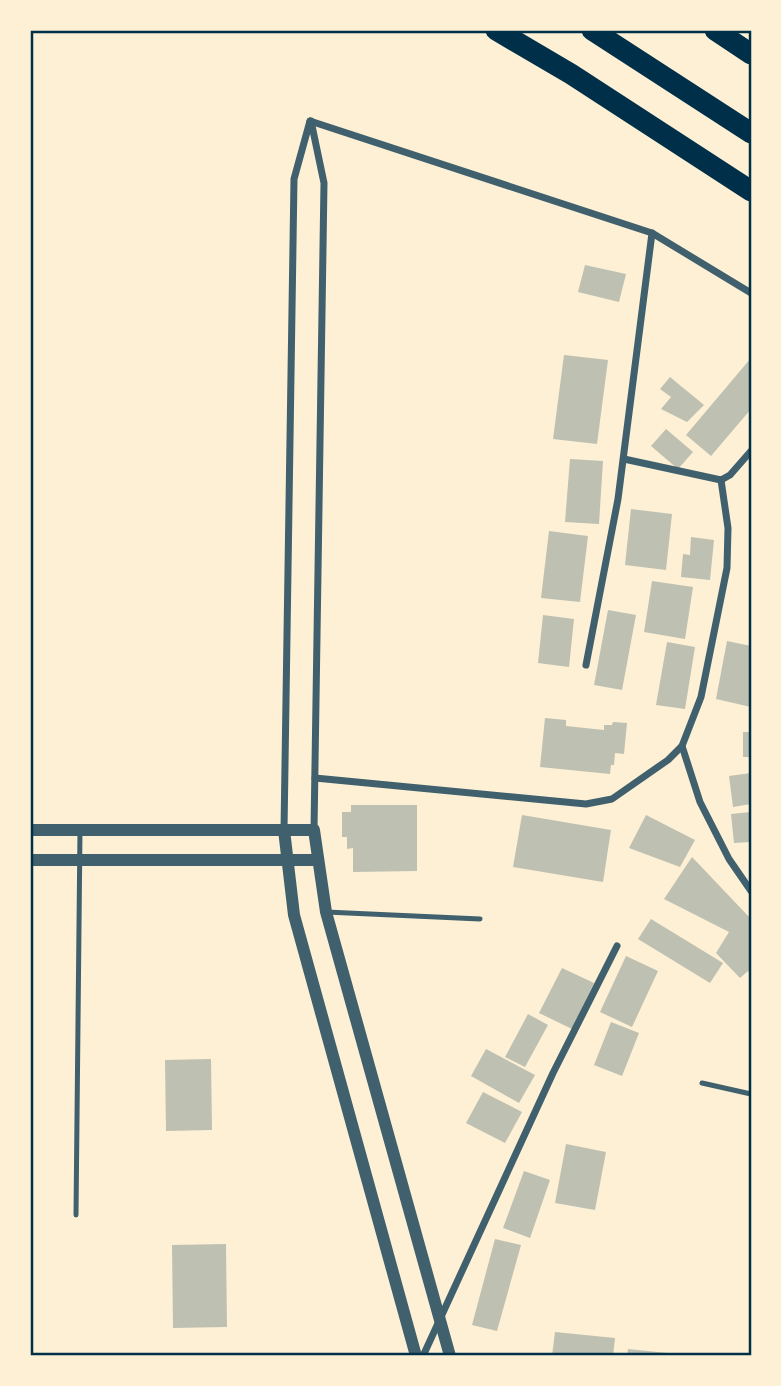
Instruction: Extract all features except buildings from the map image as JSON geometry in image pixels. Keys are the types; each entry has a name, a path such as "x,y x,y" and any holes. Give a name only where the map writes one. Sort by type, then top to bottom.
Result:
{"highway":[{"path":"496,30 571,74 751,191"},
{"path":"592,30 751,132"},
{"path":"715,30 751,54"}],"street":[{"path":"310,121 652,233 751,293"},
{"path":"310,121 324,183 314,830 326,912 450,1356"},
{"path":"310,121 294,179 284,830 294,915 416,1356"},
{"path":"586,665 607,566 624,459 652,233"},
{"path":"624,459 721,480 730,475 751,451"},
{"path":"315,778 586,804 612,799 668,760 682,747 701,697 727,568 728,528 721,480"},
{"path":"682,747 700,802 729,859 751,891"},
{"path":"30,830 314,830"},
{"path":"30,860 318,860"},
{"path":"423,1356 553,1073 617,946"}],"lane":[{"path":"76,1215 80,830"},
{"path":"326,912 480,919"},
{"path":"702,1083 751,1094"}]}
